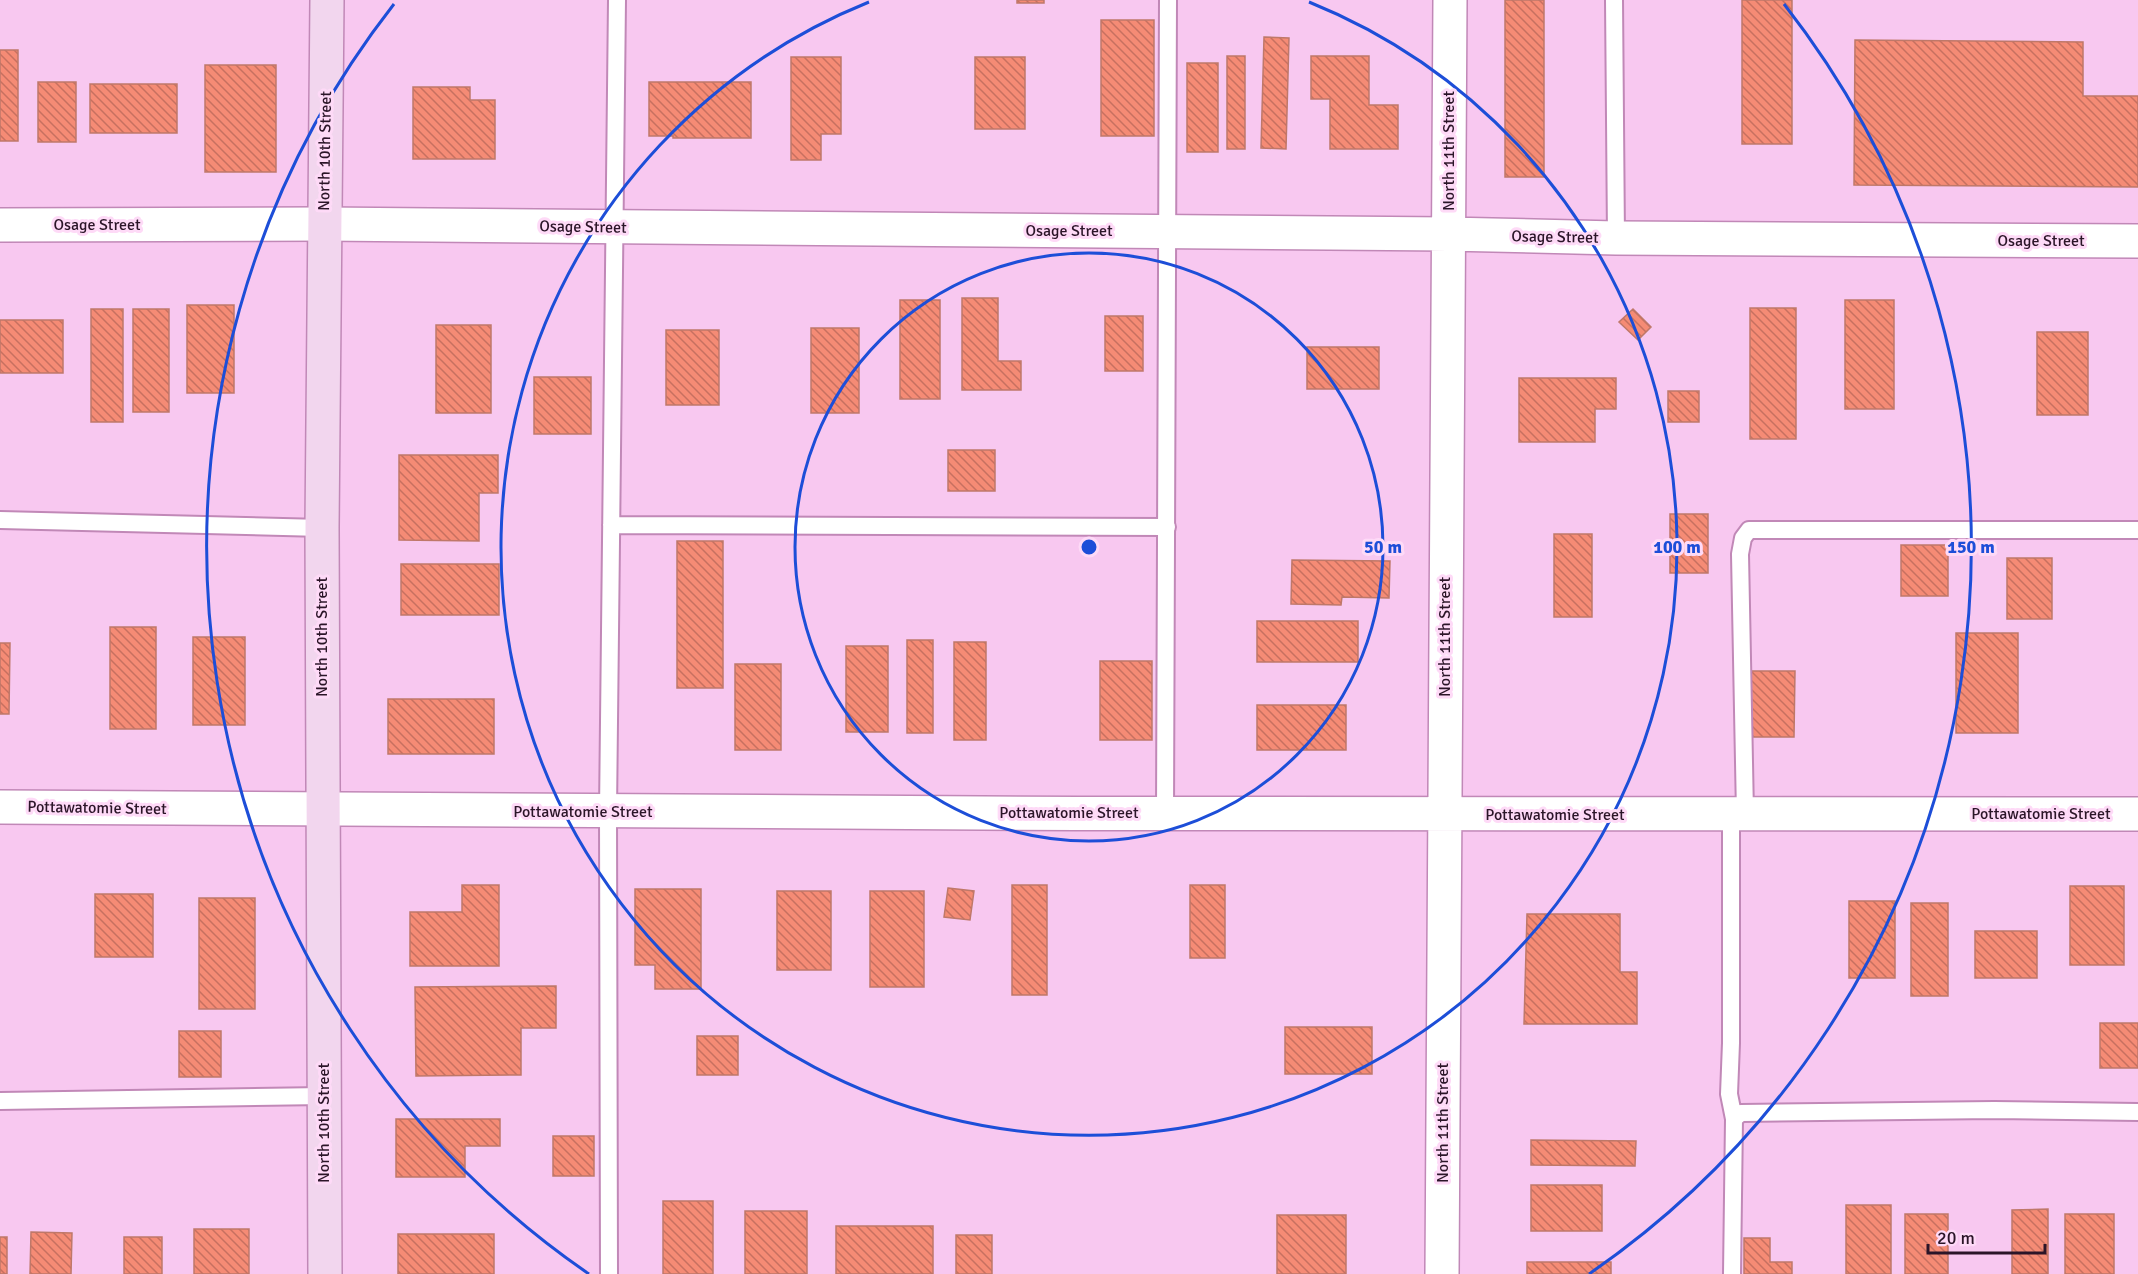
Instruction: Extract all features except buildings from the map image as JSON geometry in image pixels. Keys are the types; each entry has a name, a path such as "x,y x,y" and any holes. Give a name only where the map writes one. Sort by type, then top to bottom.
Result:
{"street":[{"name":"North 10th Street","path":"325,1274 322,528 327,0"},
{"name":"North 11th Street","path":"1442,1274 1450,0"},
{"name":"Osage Street","path":"0,225 324,224 1448,234 1616,238 2138,241"},
{"name":"Pottawatomie Street","path":"0,807 1444,815 2138,814"}],"lane":[{"path":"609,1274 608,812 617,0"},
{"path":"1165,814 1168,0"},
{"path":"1614,0 1616,238"},
{"path":"0,520 322,528"},
{"path":"611,525 1167,527"},
{"path":"1732,1274 1734,1119 1729,1094 1738,814 1740,554 1743,538 1749,530 2138,530"},
{"path":"0,1101 324,1096"},
{"path":"1734,1119 1741,1113 1995,1110 2138,1112"}]}
